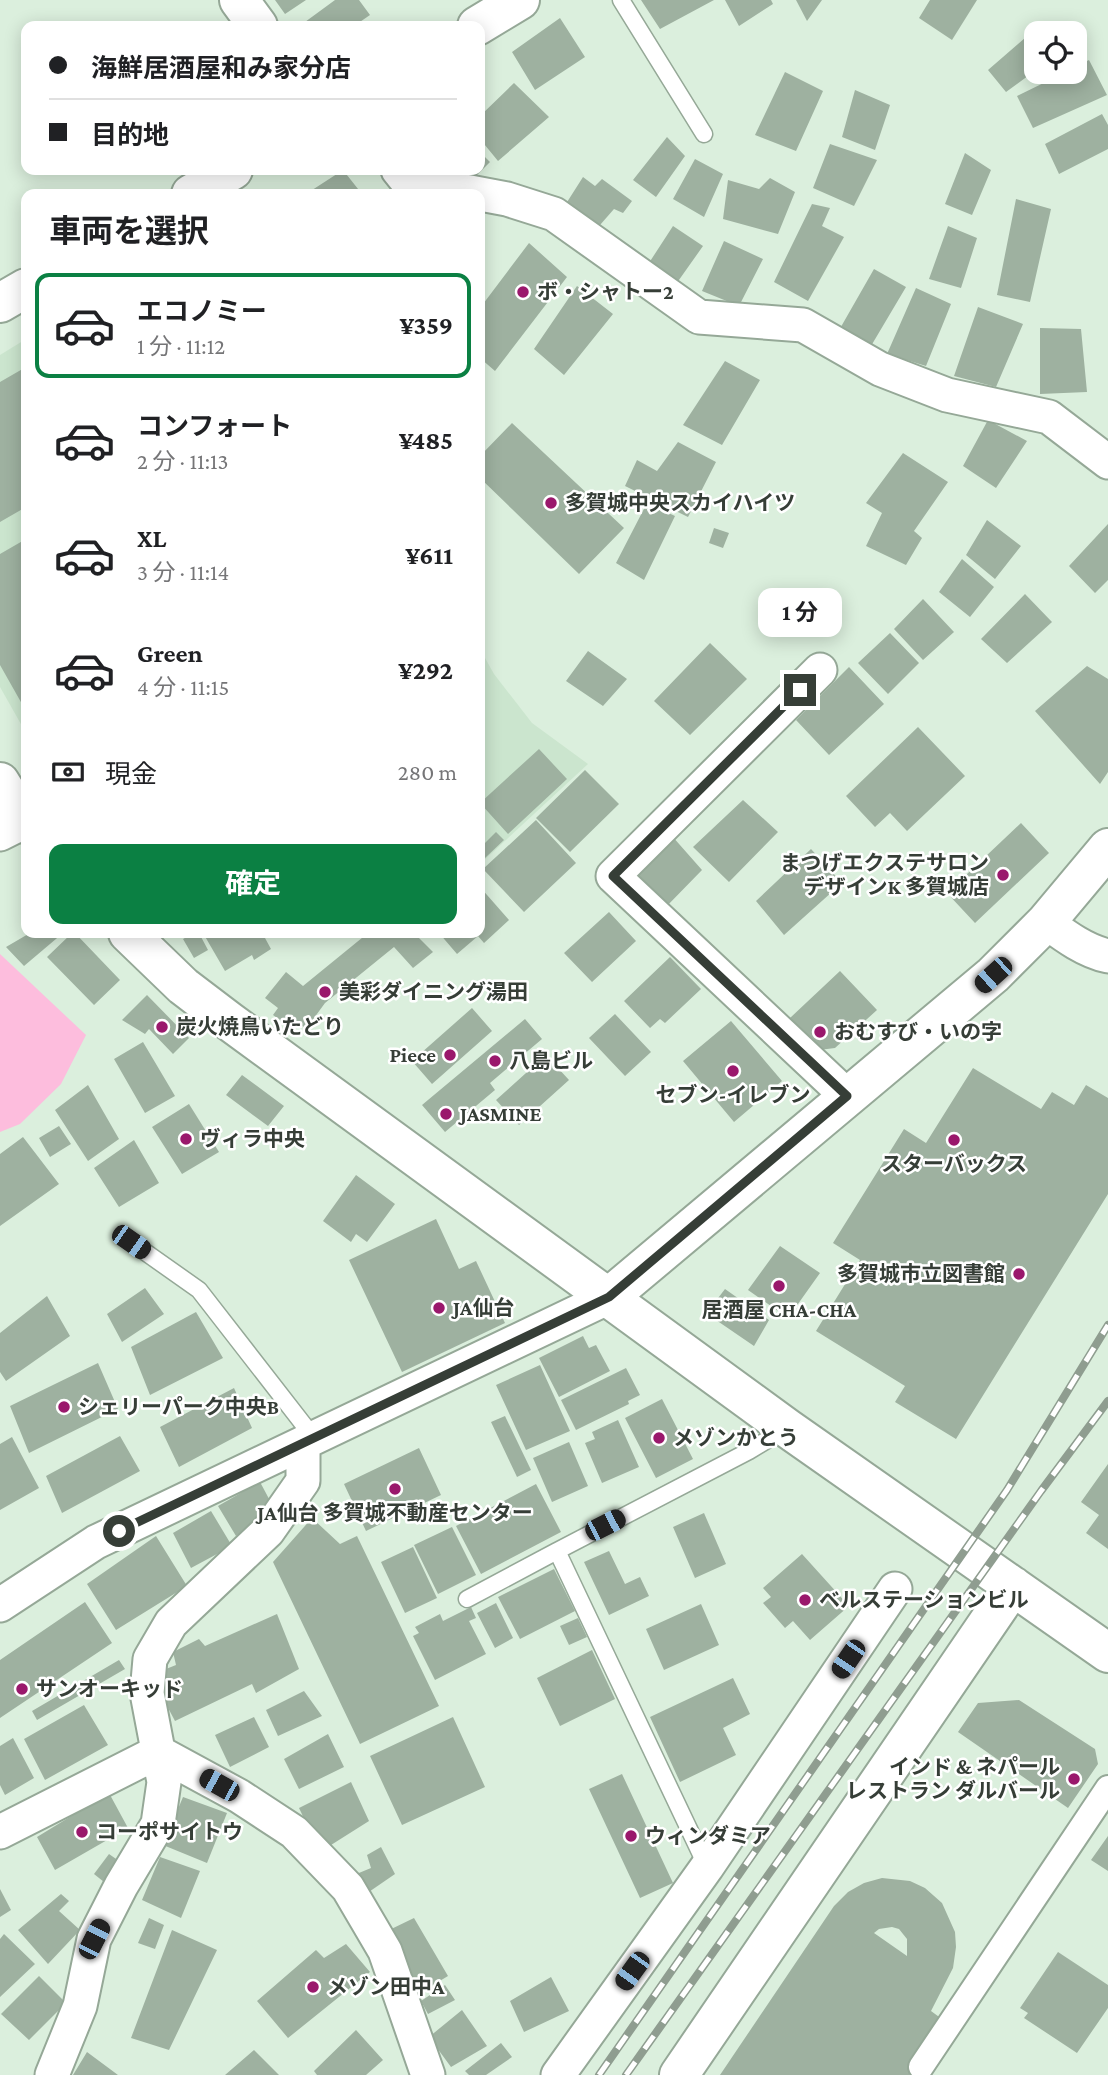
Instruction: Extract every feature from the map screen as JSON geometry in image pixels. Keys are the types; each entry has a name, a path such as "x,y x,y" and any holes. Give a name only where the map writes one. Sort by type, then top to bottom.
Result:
{"street":[{"path":"239,0 254,21"},
{"path":"485,21 519,0"},
{"path":"200,189 224,175"},
{"path":"402,175 406,180 454,189"},
{"path":"485,195 554,214 699,317 803,324 880,369 947,395 1049,417 1108,462"},
{"path":"0,303 21,291"},
{"path":"820,670 613,876 847,1096"},
{"path":"0,782 17,827"},
{"path":"0,1605 96,1542 609,1297 982,985 1046,922 1108,848"},
{"path":"1046,922 1069,939 1108,956"},
{"path":"133,938 192,993 787,1428 1108,1653"},
{"path":"52,2075 80,2006 94,1939 121,1886 158,1824 164,1782 147,1693 150,1658 171,1623 268,1531 303,1482 308,1441"},
{"path":"680,2075 1013,1586"},
{"path":"558,2075 707,1867 895,1589"},
{"path":"0,1832 158,1752"},
{"path":"158,1752 239,1796 294,1832 348,1888 385,1951 428,2075"},
{"path":"921,2067 1108,1788"}],"lane":[{"path":"621,0 704,134"},
{"path":"131,1242 199,1290 308,1441"},
{"path":"467,1599 749,1451 787,1428"},
{"path":"557,1550 707,1867"}],"shaded area":[{"path":"21,342 21,724 0,687 0,355"},
{"path":"485,658 494,674 532,723 588,764 485,859"},
{"path":"0,954 86,1035 61,1084 20,1124 0,1132"}],"building":[{"path":"275,0 306,0 285,14"},
{"path":"335,0 359,0 370,15 361,21 306,21"},
{"path":"641,0 714,0 660,29"},
{"path":"725,0 771,0 773,4 739,26"},
{"path":"796,0 822,0 807,21"},
{"path":"930,0 977,0 952,40 919,18"},
{"path":"560,18 585,57 535,90 512,52"},
{"path":"1024,39 1024,79 1006,92 988,70"},
{"path":"1089,60 1107,95 1033,128 1017,96 1042,84 1087,84"},
{"path":"785,72 823,91 796,151 755,135"},
{"path":"514,83 549,117 498,161 485,145 485,111"},
{"path":"855,90 890,105 875,150 842,137"},
{"path":"1102,114 1108,125 1108,149 1059,174 1045,144"},
{"path":"667,137 685,156 656,197 633,180"},
{"path":"830,144 877,160 854,206 813,188"},
{"path":"965,153 991,170 972,215 945,204"},
{"path":"695,159 723,174 704,217 673,199"},
{"path":"335,175 347,175 358,189 314,189"},
{"path":"583,177 595,186 602,179 632,201 623,213 614,209 593,233 562,210"},
{"path":"770,178 795,192 778,234 723,219 728,180 759,189"},
{"path":"1016,199 1051,209 1030,302 997,295"},
{"path":"812,204 830,208 822,226 844,237 808,301 774,282"},
{"path":"673,226 703,246 674,287 647,266"},
{"path":"948,226 977,238 961,288 929,279"},
{"path":"724,241 763,259 739,306 702,291"},
{"name":"ボ・シャトー2","path":"529,243 567,277 495,371 485,362 485,301"},
{"path":"874,269 906,287 871,346 838,332"},
{"path":"577,286 613,314 564,375 534,349"},
{"path":"916,288 951,304 926,366 887,354"},
{"path":"978,307 1023,324 996,387 954,376"},
{"path":"1040,328 1081,329 1087,392 1040,394"},
{"path":"725,361 760,380 722,445 683,425"},
{"path":"21,370 21,510 0,522 0,382"},
{"path":"988,420 1027,441 996,488 963,466"},
{"name":"多賀城中央スカイハイツ","path":"512,423 624,528 579,574 485,483 485,451"},
{"path":"678,442 716,462 688,517 625,486 637,460 657,471"},
{"path":"903,453 948,482 914,531 922,538 906,565 866,546 882,513 866,503"},
{"path":"647,503 675,516 644,580 616,563"},
{"path":"987,520 1021,546 995,579 966,555"},
{"path":"1108,524 1108,580 1095,593 1069,566"},
{"path":"714,528 729,533 723,548 709,543"},
{"path":"21,542 21,702 0,665 0,554"},
{"path":"962,559 994,587 970,617 939,592"},
{"path":"1025,594 1052,622 1007,663 981,639"},
{"path":"923,599 954,632 923,660 894,629"},
{"path":"890,633 919,663 888,694 858,663"},
{"path":"710,643 747,679 690,735 654,701"},
{"path":"588,651 627,679 603,706 566,681"},
{"path":"1087,666 1108,679 1108,772 1100,784 1035,711"},
{"path":"849,667 884,704 829,755 796,720"},
{"path":"918,727 965,776 907,831 890,813 875,827 846,796"},
{"path":"539,749 567,779 508,834 485,809 485,798"},
{"path":"585,770 619,804 570,852 536,818"},
{"path":"743,800 778,832 729,882 693,847"},
{"path":"536,820 576,863 524,912 485,871 485,867"},
{"path":"1021,823 1049,853 975,923 947,893"},
{"path":"496,832 504,840 485,858 485,843"},
{"path":"672,836 702,870 663,910 633,878"},
{"path":"811,849 842,883 784,935 756,901"},
{"path":"485,893 509,920 484,943 480,938 485,938"},
{"path":"609,912 636,941 592,982 564,953"},
{"path":"21,938 57,938 24,966 6,947"},
{"path":"67,938 80,938 120,980 94,1005 47,957"},
{"path":"202,938 208,950 194,958 183,939"},
{"path":"206,938 265,938 271,949 254,960 252,955 225,971"},
{"path":"362,938 419,938 433,952 413,968 394,947 325,1003 306,1029 296,1021 290,1027 273,1015 278,1008 265,998 286,972 303,986"},
{"path":"443,938 476,938 457,954"},
{"path":"670,957 701,989 665,1023 660,1019 650,1028 624,1001"},
{"path":"840,971 877,1010 835,1048 819,1050 790,1018"},
{"path":"147,995 189,1038 173,1054 149,1029 145,1034 122,1020"},
{"path":"472,1008 492,1031 432,1084 412,1061"},
{"path":"615,1014 651,1052 625,1076 589,1038"},
{"name":"八島ビル","path":"525,1019 542,1039 490,1083 495,1090 445,1132 422,1105"},
{"path":"731,1021 782,1081 734,1122 683,1061"},
{"path":"143,1042 175,1096 145,1113 114,1059"},
{"path":"546,1055 569,1080 519,1125 496,1100"},
{"path":"973,1068 1041,1109 1052,1092 1074,1105 1086,1085 1108,1098 1108,1194 956,1439 895,1402 905,1386 816,1331 860,1260 833,1243 904,1129 926,1143"},
{"path":"242,1075 284,1106 268,1126 226,1095"},
{"path":"88,1085 119,1139 88,1161 55,1110"},
{"name":"ヴィラ中央","path":"189,1104 219,1152 182,1174 152,1127"},
{"path":"59,1126 71,1144 50,1157 39,1138"},
{"path":"23,1137 59,1184 0,1226 0,1154"},
{"path":"134,1140 159,1183 119,1207 94,1168"},
{"path":"356,1175 395,1204 367,1242 356,1234 351,1242 323,1221"},
{"path":"436,1219 459,1269 476,1261 505,1323 402,1372 349,1260"},
{"path":"780,1246 820,1273 788,1318 748,1290"},
{"path":"145,1288 164,1314 122,1342 107,1314"},
{"path":"725,1289 769,1320 754,1346 716,1320 712,1306"},
{"path":"47,1296 70,1336 6,1381 0,1372 0,1333"},
{"path":"196,1312 223,1358 150,1395 131,1347"},
{"path":"583,1336 589,1348 596,1345 610,1371 559,1397 539,1358"},
{"name":"シェリーパーク中央B","path":"98,1363 118,1409 29,1453 10,1406"},
{"path":"540,1365 570,1431 526,1450 496,1385"},
{"path":"626,1368 640,1395 628,1401 629,1404 576,1430 561,1400"},
{"path":"234,1388 252,1428 179,1467 160,1427"},
{"name":"メゾンかとう","path":"662,1399 693,1459 656,1478 625,1418"},
{"path":"505,1416 531,1470 517,1477 491,1422"},
{"path":"618,1420 639,1467 602,1483 585,1443 595,1439 592,1432"},
{"path":"120,1436 140,1471 62,1513 46,1476"},
{"path":"12,1437 39,1488 0,1510 0,1444"},
{"path":"569,1442 588,1486 552,1502 533,1458"},
{"path":"419,1448 441,1495 366,1531 344,1484"},
{"path":"1108,1464 1108,1549 1086,1533 1099,1515 1081,1502"},
{"path":"260,1482 275,1510 236,1536 218,1506"},
{"path":"536,1484 561,1532 481,1574 456,1526"},
{"path":"211,1511 232,1546 191,1568 173,1533"},
{"path":"704,1513 726,1564 695,1578 673,1527"},
{"path":"312,1518 340,1544 357,1536 439,1706 360,1744 273,1562"},
{"path":"452,1527 476,1575 438,1594 414,1545"},
{"path":"156,1536 187,1586 116,1630 87,1584"},
{"path":"413,1547 437,1598 405,1613 381,1562"},
{"path":"609,1551 625,1584 640,1577 649,1596 609,1615 584,1562"},
{"name":"ベルステーションビル","path":"802,1554 849,1606 810,1640 793,1621 785,1628 763,1603 771,1597 763,1588"},
{"path":"554,1569 575,1611 520,1639 498,1597"},
{"name":"サンオーキッド","path":"85,1602 112,1643 0,1718 0,1660"},
{"path":"496,1603 513,1638 495,1648 477,1613"},
{"path":"701,1604 719,1645 664,1670 646,1629"},
{"path":"471,1607 476,1618 469,1621 486,1654 435,1680 413,1636 419,1633 415,1627 440,1614 443,1621"},
{"path":"277,1614 299,1669 256,1693 252,1684 175,1721 158,1689 164,1685 161,1671 176,1665 173,1652 199,1639 205,1646"},
{"path":"578,1618 587,1637 569,1645 560,1626"},
{"path":"592,1650 615,1699 560,1726 537,1678"},
{"path":"119,1660 125,1669 37,1720 32,1711"},
{"path":"733,1678 750,1714 723,1728 736,1755 680,1782 650,1717"},
{"path":"304,1691 322,1716 278,1736 266,1710"},
{"path":"1019,1700 1095,1749 1098,1764 1068,1808 958,1732 978,1703"},
{"path":"84,1705 108,1745 45,1780 24,1739"},
{"path":"254,1717 269,1747 230,1767 215,1735"},
{"path":"453,1717 485,1787 402,1825 370,1756"},
{"path":"328,1734 344,1767 299,1789 284,1759"},
{"path":"13,1738 34,1778 5,1795 0,1785 0,1746"},
{"name":"ウィンダミア","path":"622,1774 673,1883 640,1898 589,1789"},
{"path":"351,1782 369,1821 331,1845 312,1835 299,1808"},
{"name":"コーポサイトウ","path":"109,1793 128,1828 55,1870 37,1837"},
{"path":"183,1797 227,1813 207,1863 163,1845"},
{"path":"1108,1836 1108,1871 1091,1860"},
{"path":"381,1847 395,1874 363,1896 354,1875 371,1868 367,1855"},
{"path":"109,1854 119,1861 104,1882 94,1874"},
{"path":"160,1857 200,1871 181,1918 142,1900"},
{"path":"882,1878 910,1881 925,1888 942,1903 955,1932 953,1968 931,2011 946,2022 909,2075 720,2075 834,1906 848,1892 864,1883","holes":["879,1929 899,1929 907,1939 907,1956 874,1933"]},
{"path":"0,1889 11,1910 0,1917"},
{"path":"61,1894 69,1901 59,1911 80,1930 48,1964 18,1930"},
{"path":"149,1918 164,1925 155,1949 138,1943"},
{"path":"414,1918 448,1976 418,1994 383,1933"},
{"path":"172,1930 217,1950 169,2050 131,2038"},
{"path":"4,1934 35,1964 0,1997 0,1939"},
{"name":"メゾン田中A","path":"346,1944 370,1972 288,2038 257,2001 316,1950 324,1958"},
{"path":"1058,1952 1108,1985 1108,2008 1077,2053 1024,2018 1028,2013 1020,2008"},
{"path":"39,1976 66,2003 29,2040 1,2014"},
{"path":"551,1977 569,2011 524,2032 510,2001"},
{"path":"445,1985 455,2000 428,2014 421,2001"},
{"path":"462,2010 487,2046 451,2067 429,2037"},
{"path":"356,2030 383,2060 366,2075 317,2075 314,2071"},
{"path":"501,2043 512,2057 486,2075 469,2075 465,2071"},
{"path":"254,2050 279,2075 225,2075"},
{"path":"87,2052 118,2075 73,2075"}],"railway":[{"path":"599,2075 1007,1490 1108,1325"},
{"path":"626,2075 1041,1491 1108,1401"}],"place":[{"name":"ボ・シャトー2","path":"523,292"},
{"name":"多賀城中央スカイハイツ","path":"551,503"},
{"name":"まつげエクステサロン デザインK 多賀城店","path":"1003,875"},
{"name":"美彩ダイニング湯田","path":"325,992"},
{"name":"炭火焼鳥いたどり","path":"162,1027"},
{"name":"おむすび・いの字","path":"820,1032"},
{"name":"Piece","path":"450,1055"},
{"name":"八島ビル","path":"495,1061"},
{"name":"セブン-イレブン","path":"733,1071"},
{"name":"JASMINE","path":"446,1114"},
{"name":"ヴィラ中央","path":"186,1139"},
{"name":"スターバックス","path":"954,1140"},
{"name":"多賀城市立図書館","path":"1019,1274"},
{"name":"居酒屋 CHA-CHA","path":"779,1286"},
{"name":"JA仙台","path":"439,1308"},
{"name":"シェリーパーク中央B","path":"64,1407"},
{"name":"メゾンかとう","path":"659,1438"},
{"name":"JA仙台 多賀城不動産センター","path":"395,1489"},
{"name":"ベルステーションビル","path":"805,1600"},
{"name":"サンオーキッド","path":"22,1689"},
{"name":"インド & ネパール レストラン ダルバール","path":"1074,1779"},
{"name":"コーポサイトウ","path":"82,1832"},
{"name":"ウィンダミア","path":"631,1836"},
{"name":"メゾン田中A","path":"313,1987"}],"route":[{"path":"119,1531 609,1297 847,1096 613,876 800,690"}]}
